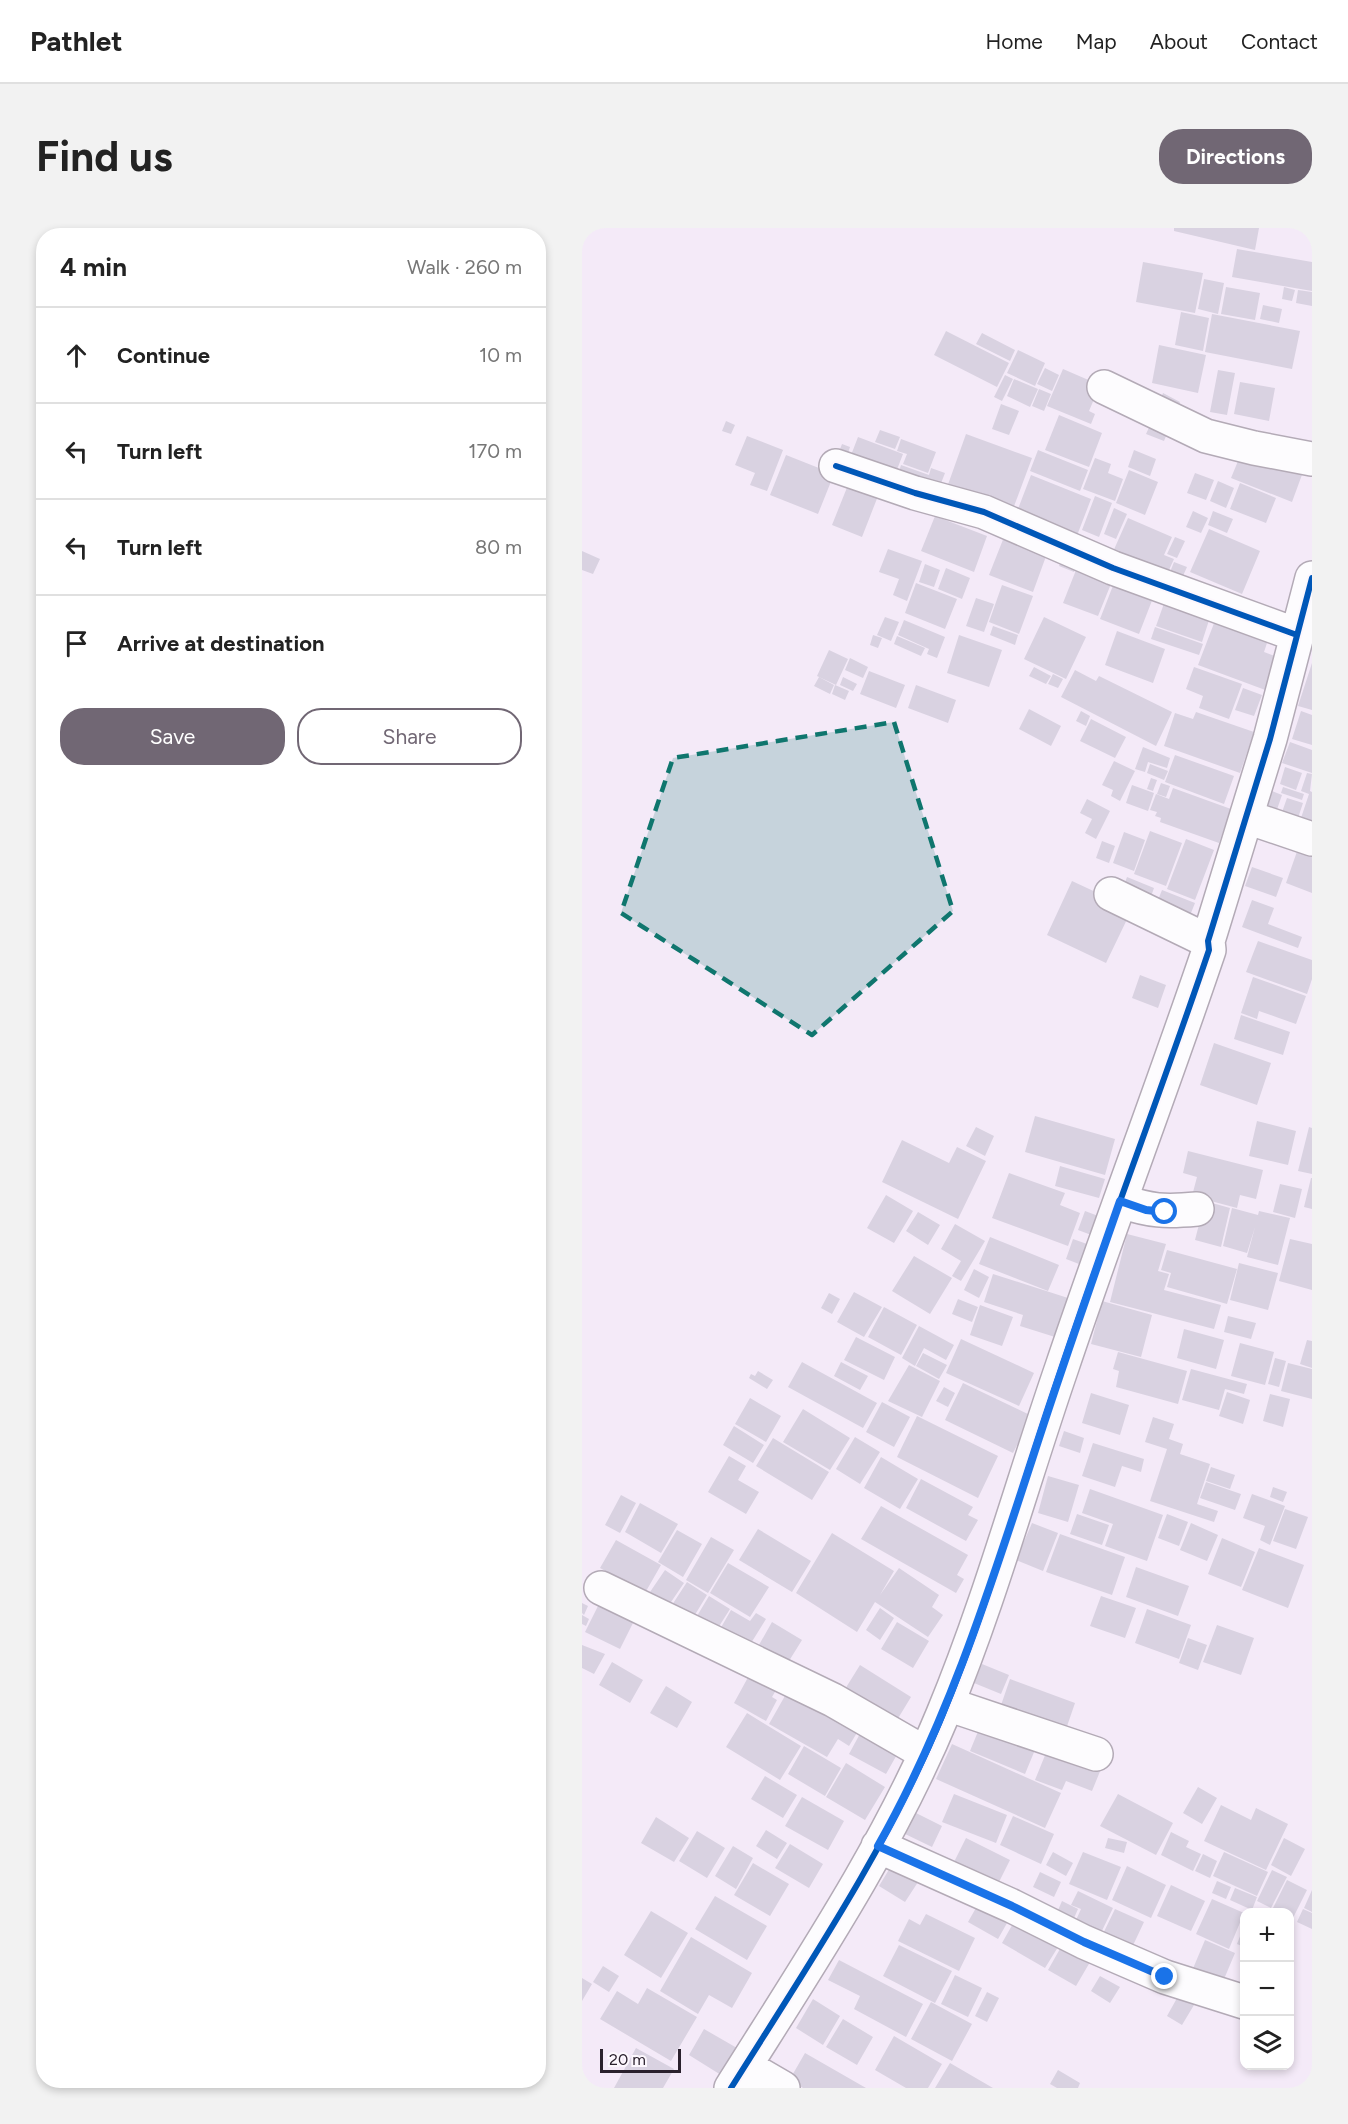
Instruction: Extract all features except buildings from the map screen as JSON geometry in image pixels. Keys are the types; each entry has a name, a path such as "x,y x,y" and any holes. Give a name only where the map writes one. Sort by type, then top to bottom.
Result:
{"street":[{"path":"1104,387 1206,436 1312,459"},
{"path":"836,465 915,493 984,512 1301,645"},
{"path":"783,2088 738,2077 836,1920 878,1846 947,1704 1010,1527 1061,1369 1163,1087 1209,950 1208,941 1247,817 1253,762 1301,645 1312,578"},
{"path":"1247,817 1312,839"},
{"path":"1111,894 1208,941"},
{"path":"1120,1201 1146,1210 1165,1212 1197,1209"},
{"path":"601,1588 833,1700 925,1753"},
{"path":"947,1704 1096,1754"},
{"path":"878,1846 1165,1977 1240,2000"}],"highlighted area":[{"path":"894,722 953,911 812,1035 621,913 673,758"}],"cycle path":[{"path":"836,466 915,493 984,512 1113,568 1297,635"},
{"path":"731,2088 817,1952 872,1859 921,1763 960,1671 991,1585 1080,1315 1209,950 1208,941 1270,739 1312,578"}],"route":[{"path":"1165,1212 1146,1210 1120,1201 1061,1369 1010,1527 943,1714 878,1846 1165,1977"}]}
